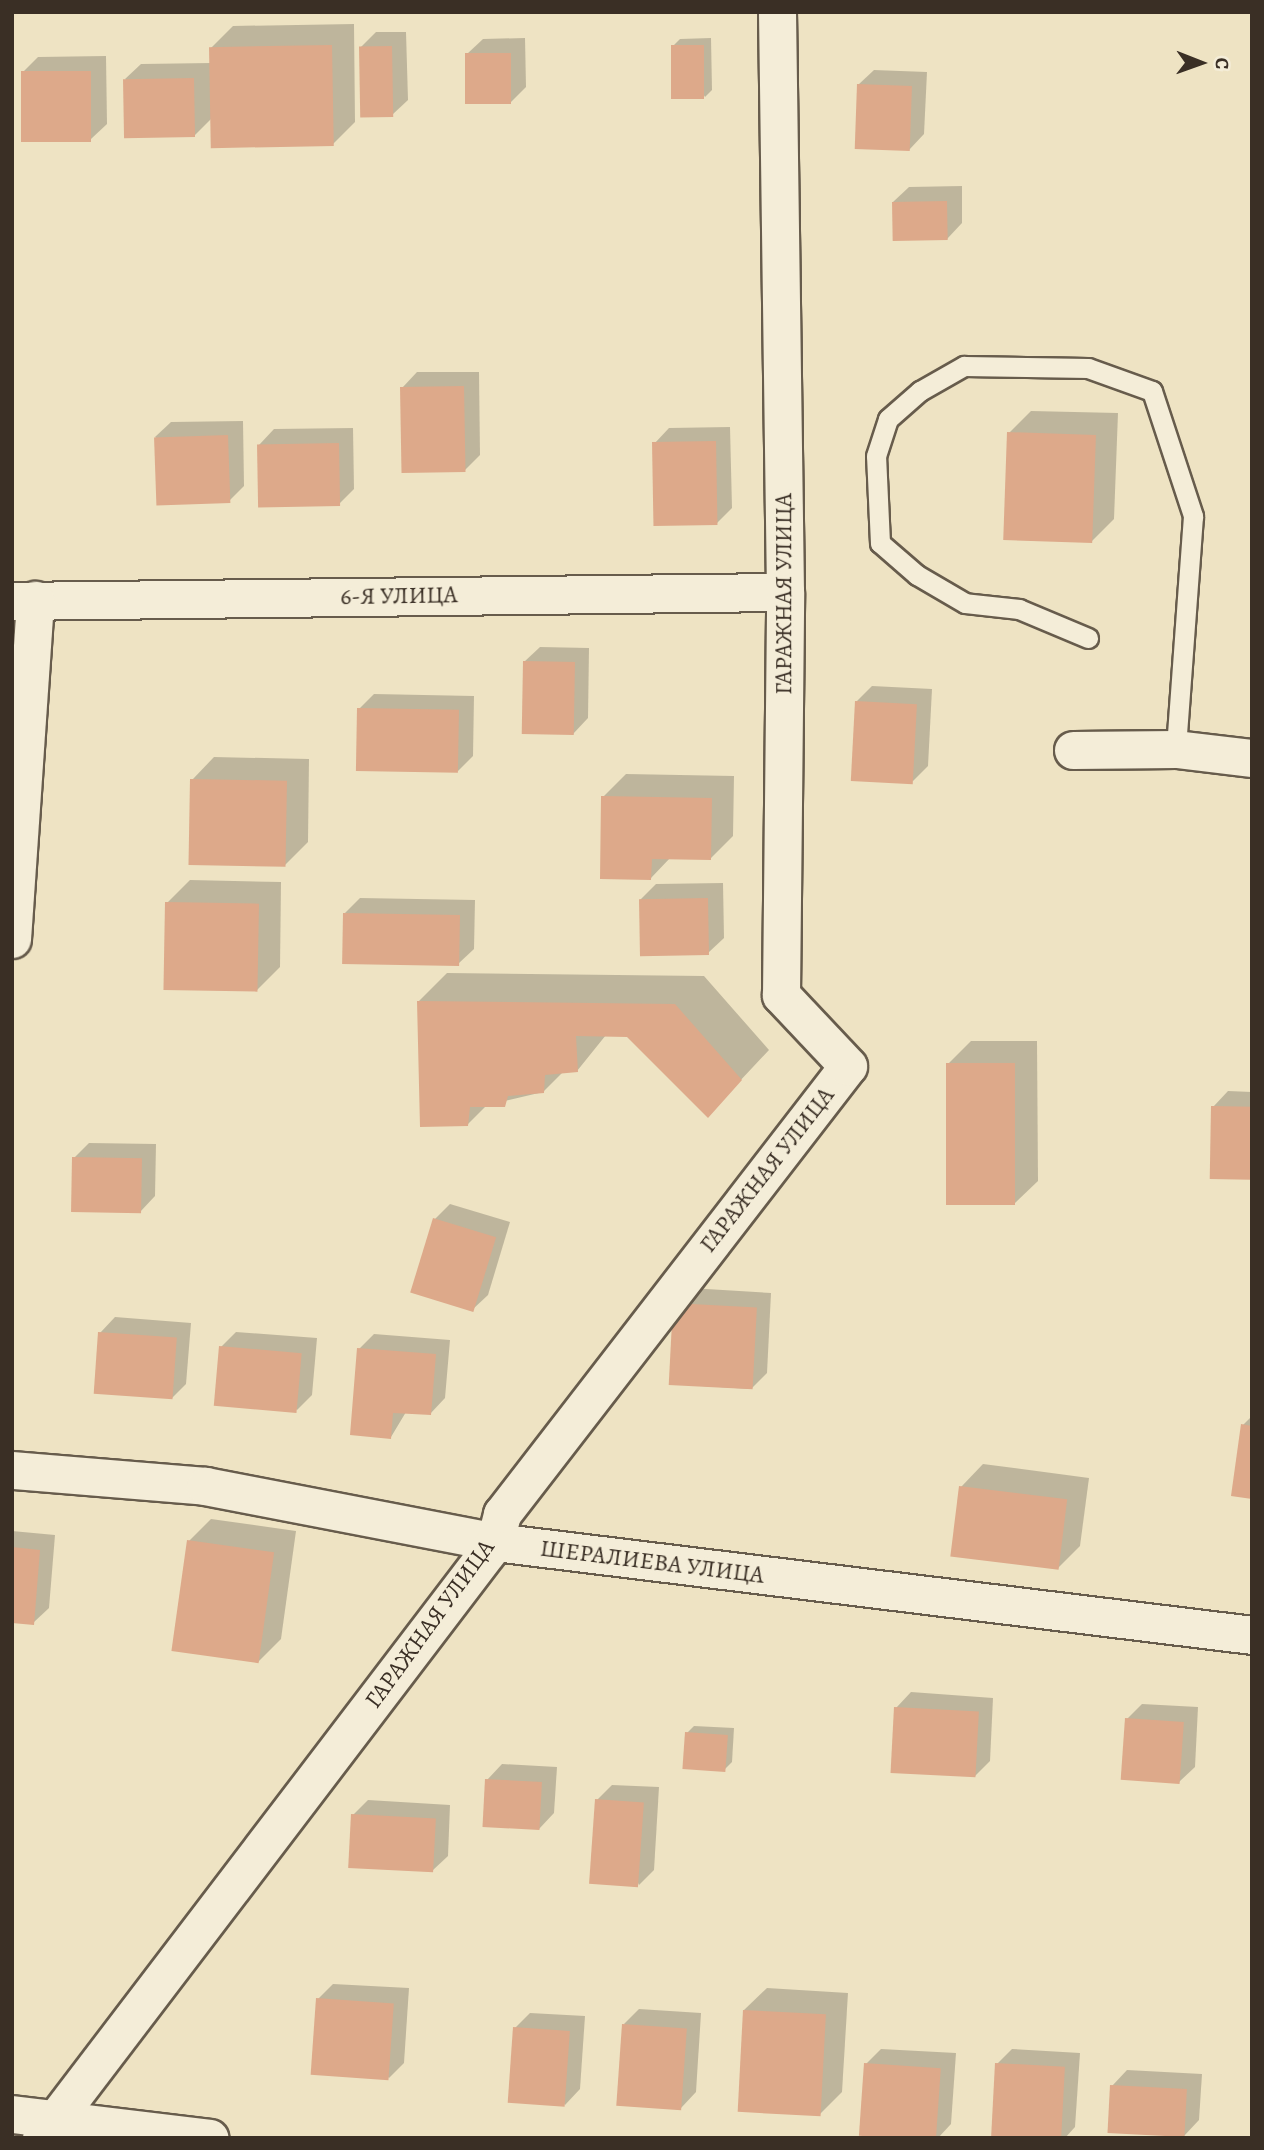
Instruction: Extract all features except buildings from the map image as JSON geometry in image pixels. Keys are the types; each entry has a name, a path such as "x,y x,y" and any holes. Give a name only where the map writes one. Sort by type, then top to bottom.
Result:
{"street":[{"name":"ГАРАЖНАЯ УЛИЦА","path":"47,2131 495,1542 502,1514 848,1066 781,995 785,592 777,12"},
{"name":"6-Я УЛИЦА","path":"24,600 785,592"},
{"path":"12,939 24,600"},
{"path":"1073,750 1175,749 1252,758"},
{"name":"ШЕРАЛИЕВА УЛИЦА","path":"12,1470 205,1486 495,1542 1252,1635"},
{"path":"12,2114 47,2131 210,2138"}],"lane":[{"path":"1088,638 1019,609 965,603 917,575 880,543 876,456 888,419 964,366 1088,368 1152,391 1193,516 1175,749"}]}
